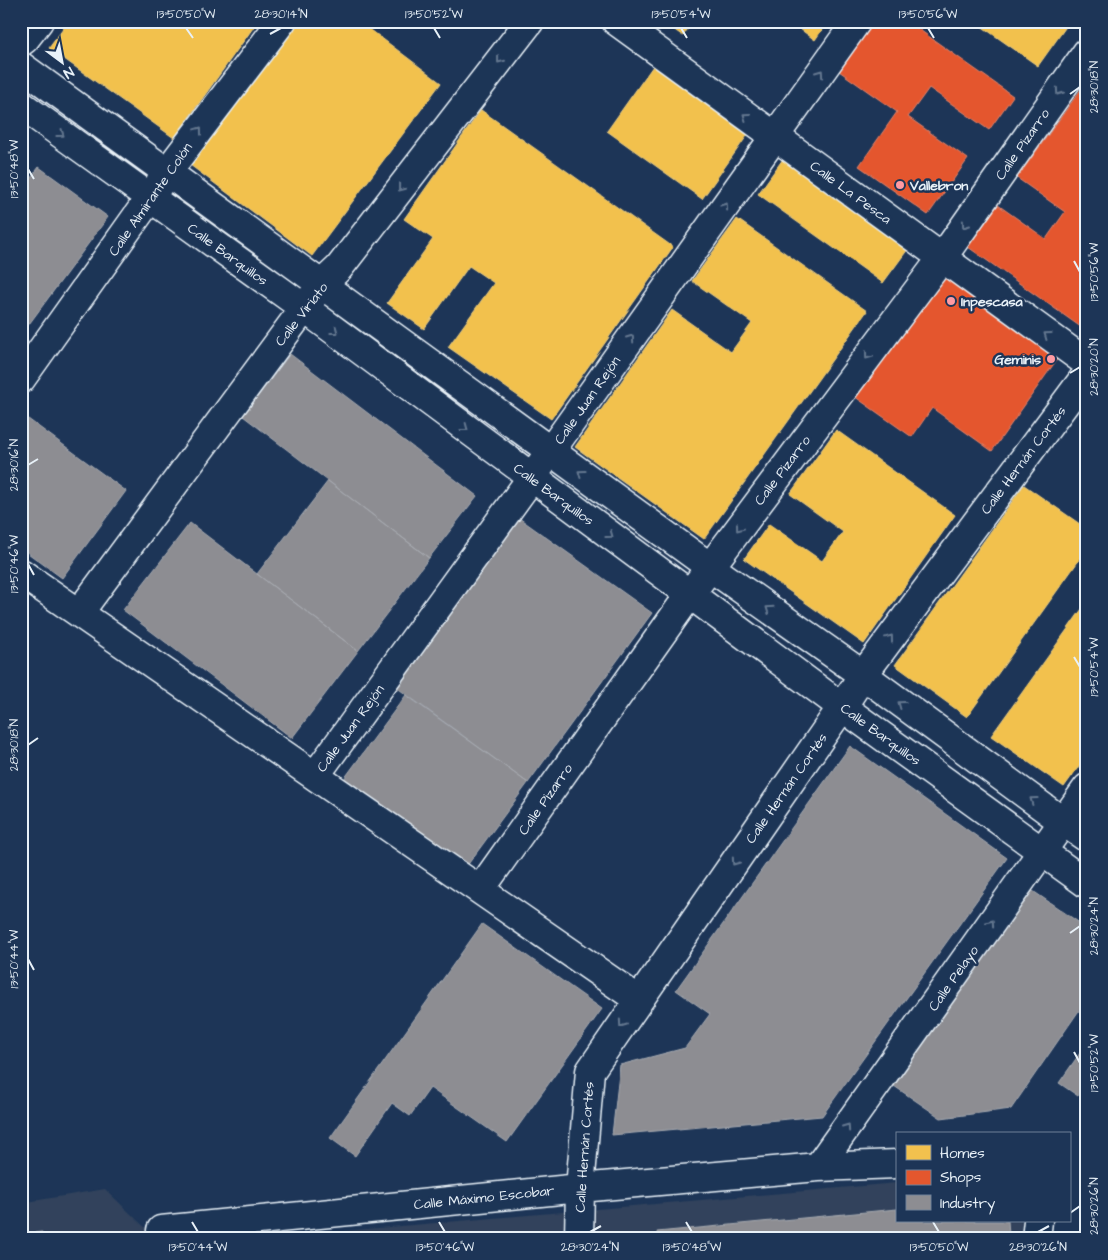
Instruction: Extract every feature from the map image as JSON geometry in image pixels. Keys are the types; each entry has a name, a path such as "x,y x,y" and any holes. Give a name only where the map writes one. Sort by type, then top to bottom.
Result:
{"street":[{"path":"21,42 39,21"},
{"name":"Calle Almirante Colón","path":"21,379 167,172 282,21"},
{"name":"Calle Viriato","path":"79,613 322,284 339,268 530,21"},
{"name":"Calle La Pesca","path":"616,21 1087,364"},
{"name":"Calle Juan Rejón","path":"315,776 551,451 857,21"},
{"name":"Calle Pizarro","path":"480,890 690,594 942,258 1087,52"},
{"path":"21,66 710,567 863,675 1087,838"},
{"name":"Calle Barquillos","path":"21,106 304,308 842,707 1087,884"},
{"name":"Calle Hernán Cortés","path":"579,1239 580,1188 590,1071 863,675 1087,374"},
{"path":"21,573 639,1000"},
{"name":"Calle Pelayo","path":"818,1167 1087,788"},
{"name":"Calle Máximo Escobar","path":"160,1230 580,1188 818,1167 896,1164"},
{"path":"1036,1239 1038,1222"}],"shaded area":[{"path":"896,1183 896,1222 1028,1222 1026,1239 251,1239"},
{"path":"105,1189 157,1239 21,1239 21,1203"}],"building: Homes":[{"path":"69,21 258,21 174,138 49,48"},
{"path":"292,21 359,21 441,83 312,256 186,162"},
{"path":"662,21 693,21 683,36"},
{"path":"789,21 828,21 815,40"},
{"path":"974,21 1070,21 1038,66"},
{"path":"653,66 749,133 702,199 607,131"},
{"path":"481,110 673,247 551,419 448,347 494,283 469,266 424,329 387,303 433,239 404,219"},
{"path":"783,159 908,249 883,283 758,194"},
{"path":"737,219 867,311 704,539 575,447 672,310 731,352 752,323 692,281"},
{"path":"836,430 955,515 864,644 744,559 769,524 822,561 843,532 790,494"},
{"path":"1024,485 1087,529 1087,549 967,717 895,665"},
{"path":"1087,602 1087,755 1064,787 991,736"}],"building: Shops":[{"path":"875,21 907,21 1013,96 989,130 929,88 908,117 968,159 928,215 859,166 897,112 839,71"},
{"path":"1087,81 1087,328 1085,330 968,247 998,205 1046,239 1065,212 1017,178"},
{"path":"938,273 1058,358 992,451 932,408 912,437 851,394"}],"building: Industry":[{"path":"39,167 108,217 21,335 21,191"},
{"path":"290,354 477,496 429,558 243,416"},
{"path":"24,416 126,491 62,578 21,548 21,420"},
{"path":"328,481 429,558 358,651 257,574"},
{"path":"519,518 652,613 528,783 396,687"},
{"path":"190,523 358,651 292,738 123,610"},
{"path":"406,695 528,783 466,867 344,779"},
{"path":"850,746 1007,858 822,1116 612,1135 620,1065 685,1048 710,1014 676,990"},
{"path":"1030,889 1087,928 1087,999 1011,1109 941,1118 894,1086"},
{"path":"482,924 602,1009 507,1142 430,1088 410,1116 392,1103 355,1156 330,1138"},
{"path":"1087,1043 1087,1083 1078,1096 1059,1083"},
{"path":"896,1209 896,1222 1008,1222 1009,1235 962,1239 658,1239 657,1232"},
{"path":"42,1232 43,1239 21,1239 21,1234"}],"place":[{"name":"Vallebron","path":"900,185"},
{"name":"Inpescasa","path":"951,301"},
{"name":"Geminis","path":"1051,359"}]}
